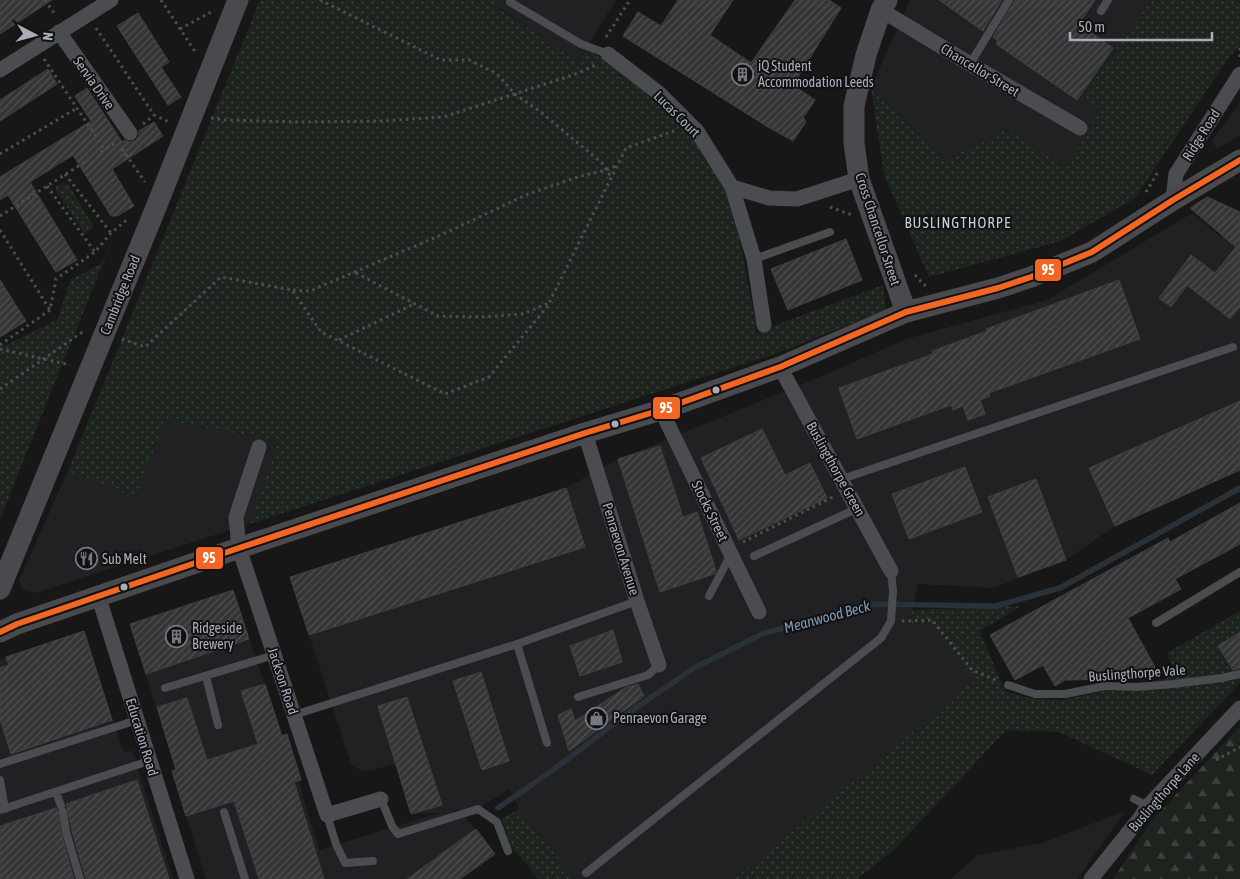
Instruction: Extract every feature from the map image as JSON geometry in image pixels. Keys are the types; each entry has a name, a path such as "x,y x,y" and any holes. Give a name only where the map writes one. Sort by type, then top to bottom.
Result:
{"street":[{"path":"0,70 111,0"},
{"name":"Chancellor Street","path":"884,5 970,64 1080,128"},
{"name":"Cross Chancellor Street","path":"884,5 866,55 854,106 854,143 859,178 906,312"},
{"name":"Cambridge Road","path":"0,589 157,205 235,6"},
{"name":"Servia Drive","path":"59,32 130,133"},
{"name":"Lucas Court","path":"606,54 660,94 697,131 732,187 754,259 764,325"},
{"name":"Ridge Road","path":"1173,200 1176,174 1240,74"},
{"path":"0,632 98,595 661,410 780,367 906,312 998,288 1040,274 1092,252 1173,200 1240,161"},
{"path":"732,187 769,198 797,199 859,178"},
{"name":"Buslingthorpe Green","path":"780,367 891,571"},
{"name":"Stocks Street","path":"661,410 759,612"},
{"name":"Penraevon Avenue","path":"585,434 637,601 659,664"},
{"name":"Jackson Road","path":"260,447 236,517 239,548 327,815"},
{"name":"Education Road","path":"98,595 187,879"},
{"name":"Buslingthorpe Lane","path":"1091,879 1148,806 1240,708"},
{"path":"327,815 381,799"}],"lane":[{"path":"510,0 510,2 581,44 606,54"},
{"path":"970,64 1009,0"},
{"path":"1101,11 1108,0"},
{"path":"754,259 830,232"},
{"path":"845,485 1233,347"},
{"path":"754,556 858,508"},
{"path":"709,596 730,551"},
{"path":"586,873 881,638 891,621 893,591 891,571"},
{"path":"1156,623 1240,572"},
{"path":"294,715 517,644 637,601"},
{"path":"517,644 547,743"},
{"path":"165,688 274,655"},
{"path":"578,697 648,676 659,664"},
{"name":"Buslingthorpe Vale","path":"1008,685 1035,694 1065,694 1105,686 1137,687 1173,684 1240,674"},
{"path":"206,676 218,725"},
{"path":"0,764 137,720"},
{"path":"0,780 2,810 149,761"},
{"path":"56,792 80,879"},
{"path":"381,799 392,826 398,834 478,809 497,822 508,851"},
{"path":"1134,799 1148,806"},
{"path":"224,812 245,879"},
{"path":"327,815 336,844 345,863 373,861"}],"path":[{"path":"161,0 209,72"},
{"path":"320,0 441,60 470,60 496,72 515,94 542,113 603,164 611,177"},
{"path":"88,15 154,115 189,122 226,120 301,122 383,121 443,117 573,75 606,54 630,0"},
{"path":"180,29 219,8 235,6"},
{"path":"36,46 105,150 101,152"},
{"path":"1240,46 1240,58"},
{"path":"0,154 77,108"},
{"path":"292,290 322,332 445,394 489,378 549,304 626,148 691,125"},
{"path":"117,142 154,196 157,205"},
{"path":"0,216 88,160"},
{"path":"0,389 89,327 144,347 221,277 310,292 442,235 528,194 606,170 618,164"},
{"path":"1144,195 1160,169"},
{"path":"65,174 111,233"},
{"path":"47,186 95,252"},
{"path":"828,206 853,216"},
{"path":"0,345 50,310 56,280 95,252 111,233 133,215"},
{"path":"0,230 50,310"},
{"path":"355,272 438,316 482,317 522,314 549,304"},
{"path":"915,274 924,284 932,287"},
{"path":"338,341 415,303"},
{"path":"0,350 45,358 89,370"},
{"path":"730,551 845,485"},
{"path":"891,621 932,620 972,670 1008,685"}],"shaded area":[{"path":"498,0 616,0 578,61 495,5"},
{"path":"910,0 1151,0 1083,96 1101,109 1066,168 1007,129 945,160 871,88"},
{"path":"1240,102 1240,135 1217,149 1212,141"},
{"path":"1192,213 1221,237 1240,221 1240,470 1115,526 1066,560 993,588 918,584 909,623 932,624 978,679 734,879 575,879 519,809 509,789 478,809 451,811 467,819 495,854 461,879 206,879 186,816 298,780 319,850 439,813 411,814 395,764 365,772 352,766 290,577 566,488 618,459 820,377 906,339 1047,300"},
{"path":"165,420 278,441 249,524 35,593 23,590 19,580 68,471 136,497"},
{"path":"233,590 282,736 176,770 130,624"},
{"path":"84,631 124,753 132,750 173,879 0,879 0,660"},
{"path":"1125,811 1078,879 951,879 977,855 1042,843"}],"green space":[{"path":"260,0 498,0 495,6 578,61 587,48 652,97 690,133 733,204 757,332 883,285 886,310 775,354 249,524 278,441 165,420 136,498 68,471"},
{"path":"1151,0 1240,0 1240,45 1227,60 1135,198 1061,241 929,277 884,175 871,88 945,160 1007,129 1066,168 1100,109 1083,96"},
{"path":"63,183 68,184 93,225 93,228 85,234 56,191 56,186"},
{"path":"116,231 0,519 0,348 58,319 70,280 102,263"},
{"path":"1021,606 980,631 1005,691 1029,698 1062,700 1104,691 1142,691 1175,673 1167,653 1240,611 1240,683 1152,775 1059,732 1006,730 893,851 857,879 734,879 977,679 932,624 909,623 912,610"},
{"path":"1240,726 1240,879 1113,879 1153,819"},
{"path":"519,809 575,879 539,879 511,846 502,819"}],"building":[{"path":"0,0 52,0 0,34"},
{"name":"iQ Student Accommodation Leeds","path":"678,0 733,0 710,35 751,63 795,0 829,0 841,8 793,85 815,100 803,118 806,122 793,141 623,36 638,12 661,26"},
{"path":"939,0 1002,0 983,31"},
{"path":"1015,0 1095,0 1079,24 1113,48 1077,100 996,44 998,41 993,37"},
{"path":"138,13 169,62 161,67 181,97 168,105 117,26"},
{"path":"48,69 57,84 0,121 0,100"},
{"path":"87,88 122,142 124,140 135,141 139,136 139,131 154,122 163,136 112,169 134,206 117,216 111,216 73,155 30,182 77,260 56,272 8,195 0,200 0,177 91,121 75,96"},
{"path":"1207,197 1240,212 1240,307 1230,319 1187,285 1171,307 1159,298 1191,255 1215,273 1236,247 1190,208"},
{"path":"846,239 862,280 788,310 771,269"},
{"path":"0,280 26,321 0,337"},
{"path":"1119,280 1140,339 989,393 990,396 980,400 985,414 968,420 963,406 953,410 951,405 857,439 839,388 933,354 932,351 987,331 986,329"},
{"path":"1240,401 1240,470 1115,526 1089,468"},
{"path":"762,429 785,475 810,463 827,498 739,540 701,458"},
{"path":"660,446 683,517 697,512 716,571 714,574 660,592 618,459"},
{"path":"965,467 982,512 909,539 892,494"},
{"path":"1036,479 1066,560 1018,577 988,497"},
{"path":"566,488 585,547 309,635 290,577"},
{"path":"1240,503 1240,544 1175,579 1181,589 1128,618 1156,669 1140,677 1136,670 1120,679 1065,680 1055,686 1043,665 1015,680 990,635 1168,538 1170,542"},
{"path":"233,590 249,639 146,674 130,624"},
{"path":"613,630 622,662 580,676 570,646"},
{"path":"84,631 112,720 11,754 0,719 0,668 9,665 6,657"},
{"path":"1240,632 1240,668 1233,670 1218,646"},
{"path":"481,672 509,761 482,770 453,681"},
{"path":"265,684 282,736 287,734 301,780 294,782 324,879 259,879 234,801 186,816 172,771 176,770 157,707 187,698 207,760 258,744 241,691"},
{"name":"Penraevon Garage","path":"638,684 644,696 569,751 558,715 571,709 575,721 625,688"},
{"path":"407,697 442,805 411,814 378,706"},
{"path":"137,780 169,879 86,879 66,804"},
{"path":"56,808 74,879 0,879 0,826"},
{"path":"476,829 495,854 460,879 407,879"}],"waterway":[{"name":"Meanwood Beck","path":"498,808 553,770 627,714 694,668 762,634 869,604 996,606 1060,588 1240,488"}],"transit line":[{"name":"95","path":"0,632 17,624 239,548 585,433 661,410 780,367 906,312 998,288 1031,277 1092,252 1240,160"}],"place":[{"name":"iQ Student Accommodation Leeds","path":"742,74"},
{"name":"Sub Melt","path":"86,559"},
{"name":"Ridgeside Brewery","path":"176,636"},
{"name":"Penraevon Garage","path":"597,718"}],"district":[{"name":"BUSLINGTHORPE","path":"958,223"}]}
